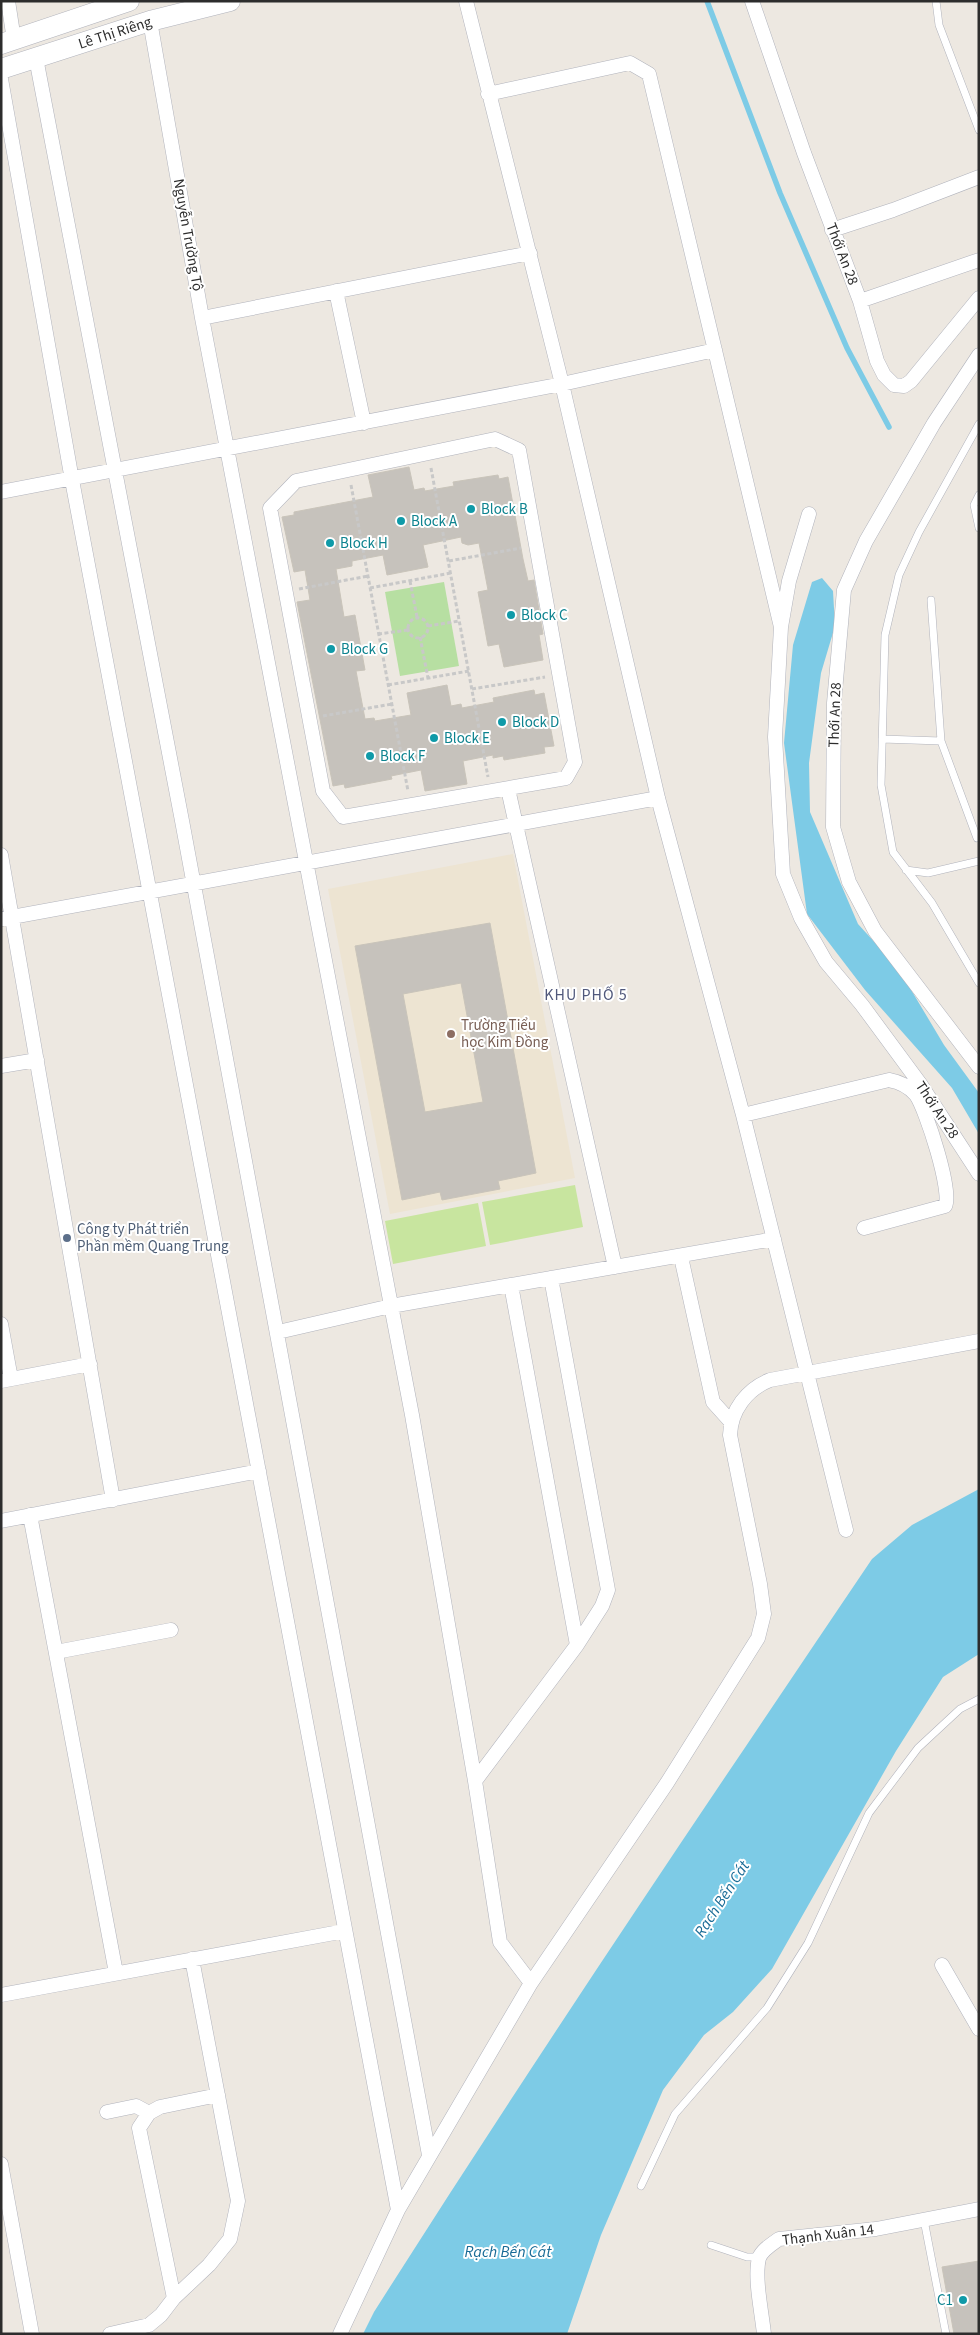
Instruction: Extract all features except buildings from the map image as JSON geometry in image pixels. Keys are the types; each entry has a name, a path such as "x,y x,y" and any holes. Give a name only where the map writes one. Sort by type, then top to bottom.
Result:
{"street":[{"path":"8,1 8,42"},
{"name":"Lê Thị Riêng","path":"8,42 91,7 128,1"},
{"name":"Lê Thị Riêng","path":"1,69 150,21 230,1"},
{"path":"466,1 562,384 658,798 743,1115 846,1530"},
{"name":"Thới An 28","path":"752,1 832,230 860,301 877,362 884,375 894,385 904,386 911,381 979,298"},
{"name":"Nguyễn Trường Tộ","path":"150,21 202,318 391,1306 475,1781 500,1942 531,1984"},
{"path":"36,58 116,471 278,1332 429,2155"},
{"path":"488,94 630,63 649,74 781,627"},
{"path":"1,79 72,480 398,2210"},
{"path":"832,230 893,210 979,177"},
{"path":"202,318 530,252"},
{"path":"860,301 979,260"},
{"path":"336,291 364,423"},
{"path":"1,492 72,480 562,384 715,350"},
{"name":"Thới An 28","path":"979,355 934,423 866,541 844,590 834,703 833,827 850,882 875,931 979,1067"},
{"path":"495,439 519,450 576,762 566,778 508,790 343,817 323,791 270,508 296,481 348,470 495,439"},
{"name":"Thới An 28","path":"809,514 789,581 781,627 775,737 783,874 801,918 826,962 921,1085 979,1174"},
{"path":"508,790 615,1267"},
{"path":"7,918 658,798"},
{"path":"1,855 7,918 38,1060 113,1500"},
{"path":"1,1066 38,1060"},
{"path":"743,1115 890,1080 907,1086 920,1102 932,1133 944,1179 947,1203 945,1206 864,1228"},
{"path":"278,1332 391,1306 774,1240"},
{"path":"681,1257 713,1402 731,1422"},
{"path":"475,1781 577,1645 602,1606 608,1590 551,1278"},
{"path":"511,1285 577,1645"},
{"path":"1,1324 6,1380 90,1364"},
{"path":"340,2334 398,2210 531,1984 667,1783 758,1638 764,1614 760,1584 730,1435 731,1422 744,1397 756,1385 806,1372 979,1341"},
{"path":"1,1521 259,1471"},
{"path":"30,1515 116,1973"},
{"path":"56,1652 171,1630"},
{"path":"1,1995 345,1930"},
{"path":"110,2334 149,2324 161,2316 174,2298 209,2265 230,2239 235,2223 238,2201 192,1959"},
{"path":"942,1965 979,2029"},
{"path":"174,2298 139,2128 149,2113 160,2107 218,2094"},
{"path":"107,2112 136,2106 149,2113"},
{"path":"1,2164 6,2210 32,2334"},
{"name":"Thạnh Xuân 14","path":"759,2257 768,2246 779,2239 876,2229 979,2209"},
{"path":"759,2257 758,2279 764,2334"}],"lane":[{"path":"936,1 939,25 979,130"},
{"path":"979,424 919,532 899,575 885,635 882,739 882,785 893,852 932,903 979,983"},
{"path":"979,495 974,505 979,528"},
{"path":"931,600 941,741 977,838"},
{"path":"882,739 941,741"},
{"path":"906,870 928,873 979,861"},
{"path":"641,2186 675,2114 767,2008 808,1942 869,1813 918,1748 960,1709 979,1699"},
{"path":"924,2220 946,2334"},
{"path":"711,2245 747,2257 759,2257"}],"path":[{"path":"428,453 491,792"},
{"path":"348,470 410,806"},
{"path":"448,562 536,546"},
{"path":"370,588 451,574"},
{"path":"285,591 368,576"},
{"path":"410,581 417,618"},
{"path":"420,638 411,635 408,630 411,620 423,619 428,626"},
{"path":"428,626 459,621"},
{"path":"420,638 426,633 428,626"},
{"path":"378,634 408,630"},
{"path":"420,638 428,678"},
{"path":"388,686 469,671"},
{"path":"472,689 560,674"},
{"path":"309,718 392,704"}],"shaded area":[{"name":"Trường Tiểu học Kim Đồng","path":"513,854 575,1178 390,1214 328,889"}],"green space":[{"path":"444,582 459,666 400,676 385,592"},
{"path":"575,1185 583,1227 490,1245 482,1202"},
{"path":"478,1203 486,1246 393,1264 385,1221"}],"water":[{"path":"822,578 833,591 835,626 821,673 809,763 810,812 858,924 898,968 944,1045 979,1093 979,1134 952,1088 865,990 807,914 784,743 793,645 812,582"},
{"name":"Rạch Bến Cát","path":"979,1489 979,1654 943,1677 896,1751 772,1969 733,2012 704,2035 663,2090 601,2235 567,2334 363,2334 374,2312 558,2028 872,1559 912,1525"}],"waterway":[{"path":"707,1 780,193 847,348 889,427"}],"place":[{"name":"Block B","path":"471,509"},
{"name":"Block A","path":"401,521"},
{"name":"Block H","path":"330,543"},
{"name":"Block C","path":"511,615"},
{"name":"Block G","path":"331,649"},
{"name":"Block D","path":"502,722"},
{"name":"Block E","path":"434,738"},
{"name":"Block F","path":"370,756"},
{"name":"Trường Tiểu học Kim Đồng","path":"451,1034"},
{"name":"Công ty Phát triển Phần mềm Quang Trung","path":"67,1238"},
{"name":"С1","path":"963,2300"}],"district":[{"name":"KHU PHỐ 5","path":"586,995"}]}
